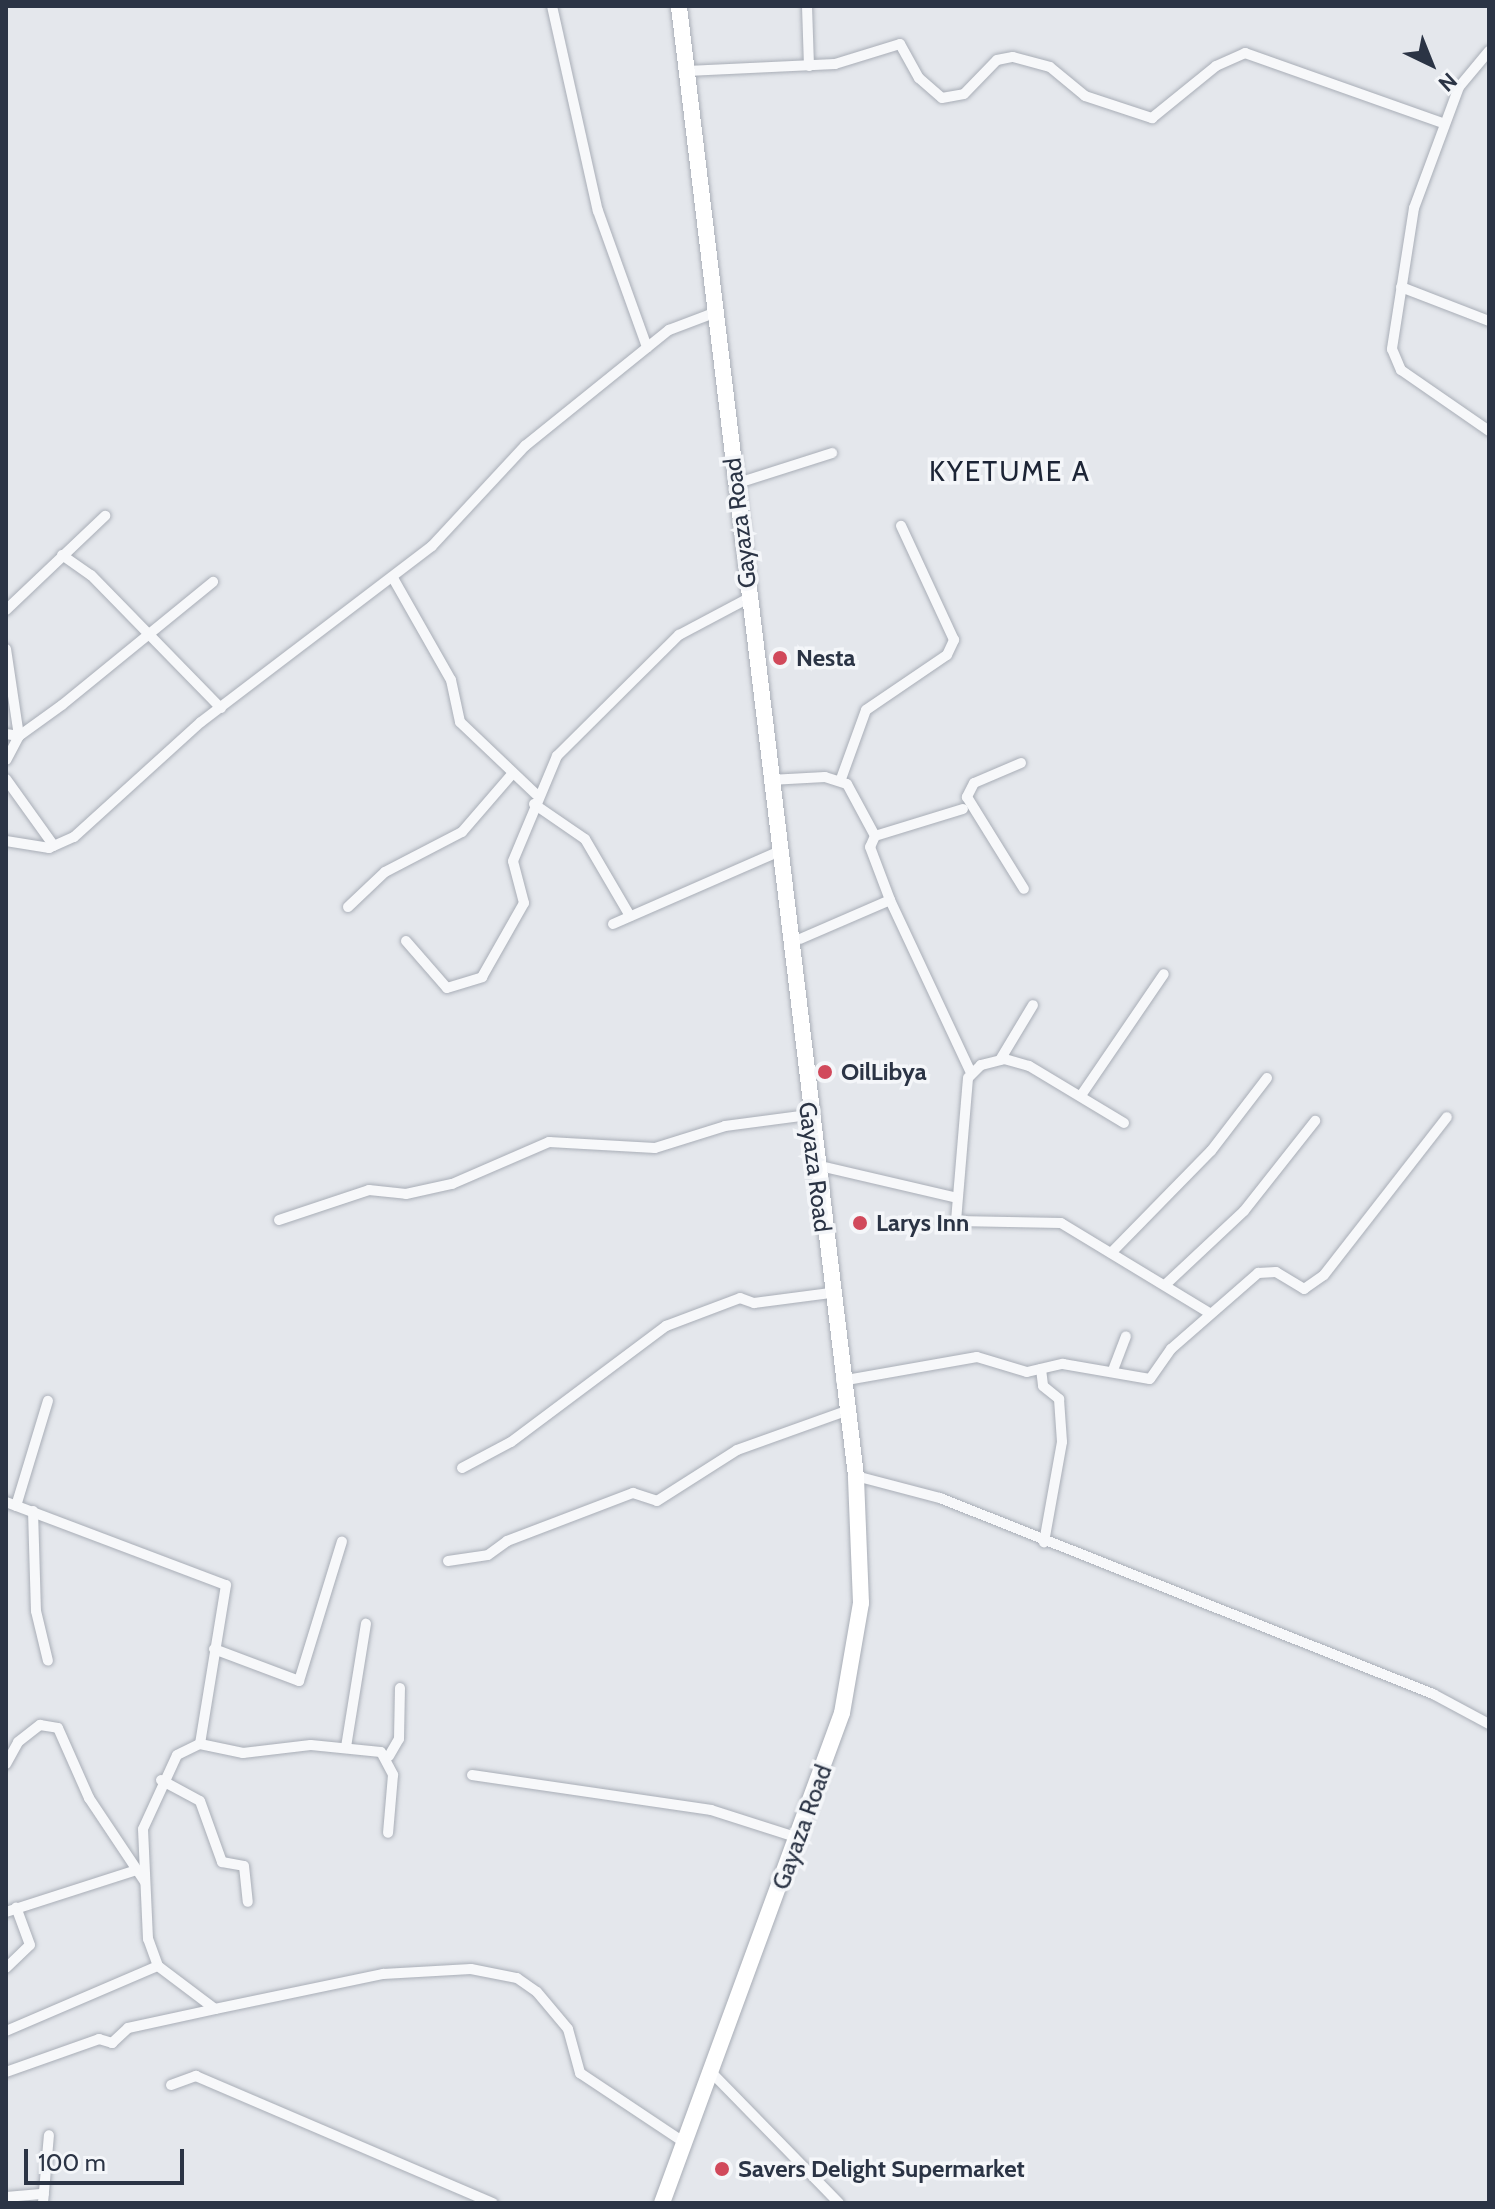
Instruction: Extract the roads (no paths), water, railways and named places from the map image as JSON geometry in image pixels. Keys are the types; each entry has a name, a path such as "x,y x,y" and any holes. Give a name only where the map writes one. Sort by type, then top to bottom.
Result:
{"main road":[{"name":"Gayaza Road","path":"662,2203 799,1838 854,1657 861,1603 856,1476 808,1115 679,6"}],"street":[{"path":"552,6 598,211 647,347"},
{"path":"807,6 809,66"},
{"path":"687,71 809,66 900,44 927,88 953,98 997,60 1013,57 1050,67 1085,96 1152,118 1216,66 1245,53 1443,123"},
{"path":"1489,51 1459,87 1443,123 1414,208 1392,349 1401,370 1489,431"},
{"path":"1401,287 1489,321"},
{"path":"6,841 54,846 74,837 221,708 393,578 451,528 518,453 647,347 714,313"},
{"path":"735,484 832,453"},
{"path":"6,610 105,516"},
{"path":"841,779 866,710 947,655 954,640 901,526"},
{"path":"62,555 146,631 221,708"},
{"path":"393,578 451,680 460,722 535,799 585,839 630,916"},
{"path":"6,760 19,736 146,631 213,582"},
{"path":"406,941 447,988 482,977 524,903 513,861 535,799 568,739 614,692 686,629 749,598"},
{"path":"6,649 19,736"},
{"path":"6,734 19,736"},
{"path":"1021,763 974,783 967,797 1024,889"},
{"path":"348,907 385,872 462,832 513,773"},
{"path":"6,779 54,846"},
{"path":"770,780 841,779"},
{"path":"841,779 875,836"},
{"path":"963,809 875,836 870,847 890,900 971,1073 954,1197 960,1223 1061,1223 1211,1314"},
{"path":"613,924 778,852"},
{"path":"800,939 890,900"},
{"path":"1082,1094 1164,974"},
{"path":"971,1073 1000,1060 1033,1005"},
{"path":"1000,1060 1029,1066 1082,1094 1124,1123"},
{"path":"1111,1253 1211,1151 1267,1078"},
{"path":"279,1220 369,1190 406,1194 452,1184 549,1142 655,1148 725,1126 808,1115"},
{"path":"841,1381 977,1357 1041,1369 1113,1370 1150,1379 1211,1314 1266,1271 1308,1288 1447,1117"},
{"path":"1165,1285 1244,1211 1315,1121"},
{"path":"816,1165 954,1197"},
{"path":"462,1468 511,1442 666,1326 740,1298 754,1303 830,1293"},
{"path":"1113,1370 1126,1336"},
{"path":"1041,1369 1043,1386 1059,1399 1062,1442 1044,1542"},
{"path":"48,1401 11,1504 218,1577 227,1591 214,1649 200,1744"},
{"path":"448,1561 488,1555 507,1541 628,1494 657,1501 769,1434 846,1411"},
{"path":"856,1476 940,1498 1044,1542 1405,1683 1489,1724"},
{"path":"33,1511 36,1611 48,1661"},
{"path":"214,1649 299,1681 342,1541"},
{"path":"346,1747 366,1624"},
{"path":"388,1833 389,1756 399,1739 400,1688"},
{"path":"6,1764 18,1742 40,1725 58,1728 67,1759 134,1871 145,1882"},
{"path":"215,2009 158,1966 145,1882 143,1829 161,1780 177,1755 200,1744 243,1753 346,1747 389,1756"},
{"path":"472,1775 711,1810 799,1838"},
{"path":"161,1780 200,1801 222,1862 244,1866 248,1902"},
{"path":"6,1968 30,1945 11,1910 134,1871"},
{"path":"6,2031 158,1966"},
{"path":"6,2072 99,2039 112,2043 128,2028 215,2009 433,1968 507,1975 556,2011 584,2077 685,2143"},
{"path":"712,2073 839,2203"},
{"path":"171,2085 196,2076 493,2203"},
{"path":"6,2197 44,2198 49,2135"}],"place":[{"name":"Nesta","path":"780,658"},
{"name":"OilLibya","path":"825,1072"},
{"name":"Larys Inn","path":"860,1223"},
{"name":"Savers Delight Supermarket","path":"722,2169"}],"district":[{"name":"KYETUME A","path":"1010,471"}]}
